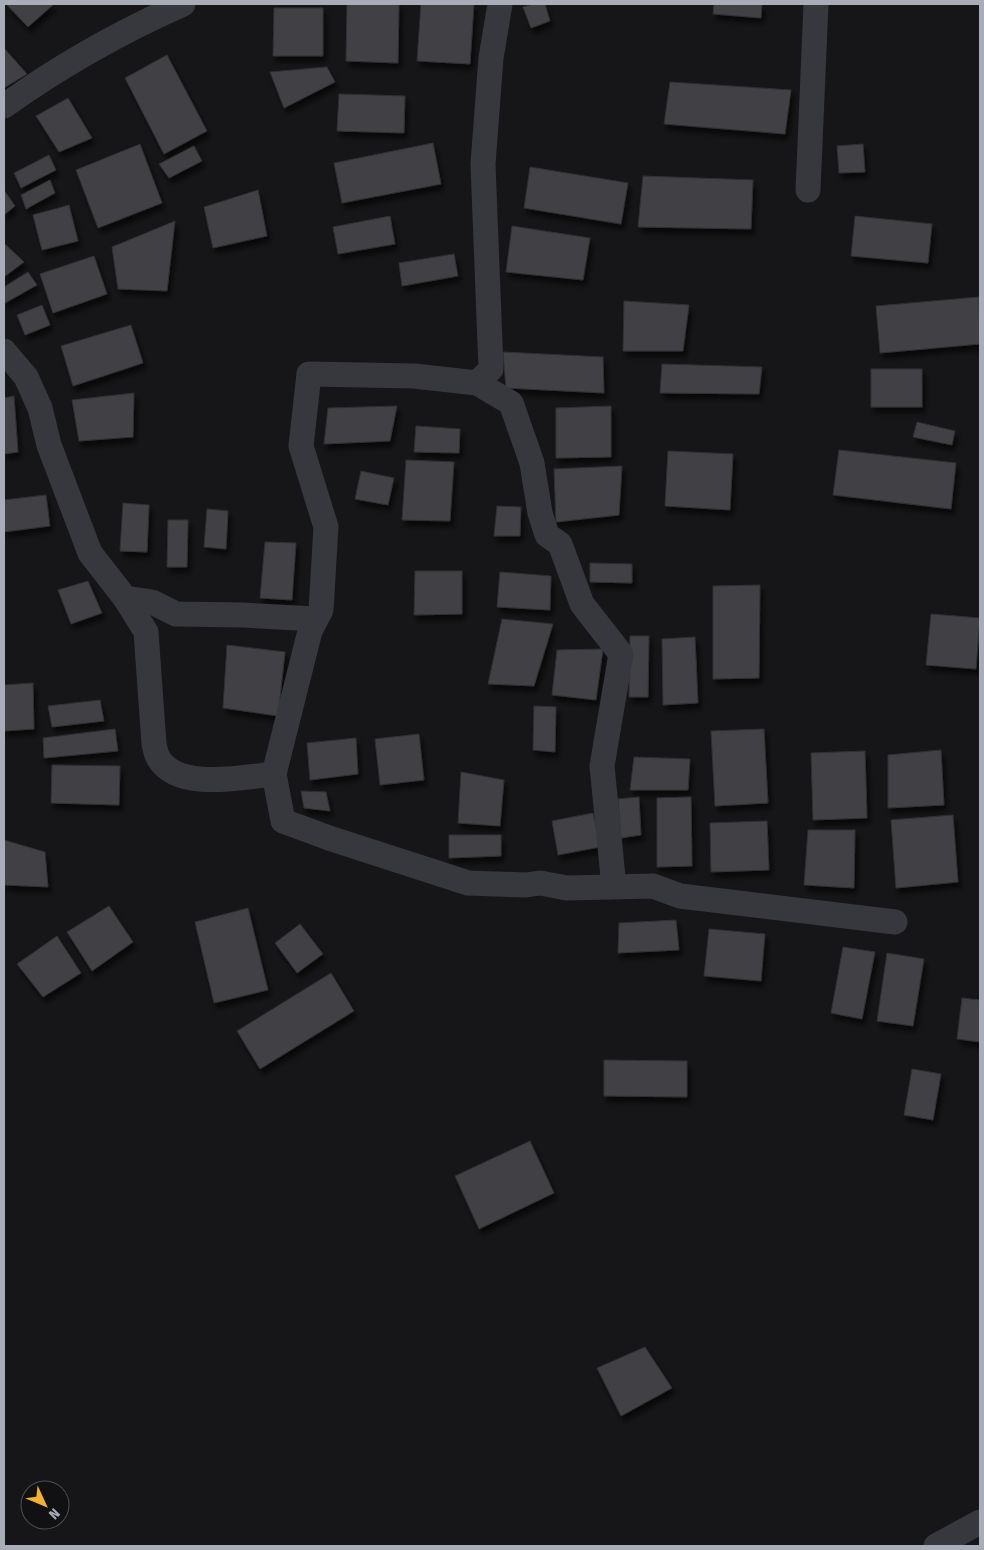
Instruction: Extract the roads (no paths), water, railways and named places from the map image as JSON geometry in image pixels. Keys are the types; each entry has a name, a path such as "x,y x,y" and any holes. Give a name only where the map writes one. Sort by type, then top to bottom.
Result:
{"street":[{"path":"4,106 42,79 100,45 183,4"},
{"path":"476,384 491,369 483,164 491,58 500,4"},
{"path":"808,190 816,4"},
{"path":"4,351 26,377 40,408 49,445 90,553 125,598 146,632 154,744 159,759 172,772 202,781 274,774"},
{"path":"614,887 602,766 621,654 582,604 560,544 547,535 540,513 532,463 511,403 476,384 414,376 309,374 301,446 326,527 321,610 310,631 274,774 283,821 388,858 468,883 540,884 567,888 614,887 653,886 680,896 895,922"},
{"path":"125,598 152,602 176,614 242,615 316,620"},
{"path":"936,1546 980,1522"}]}
